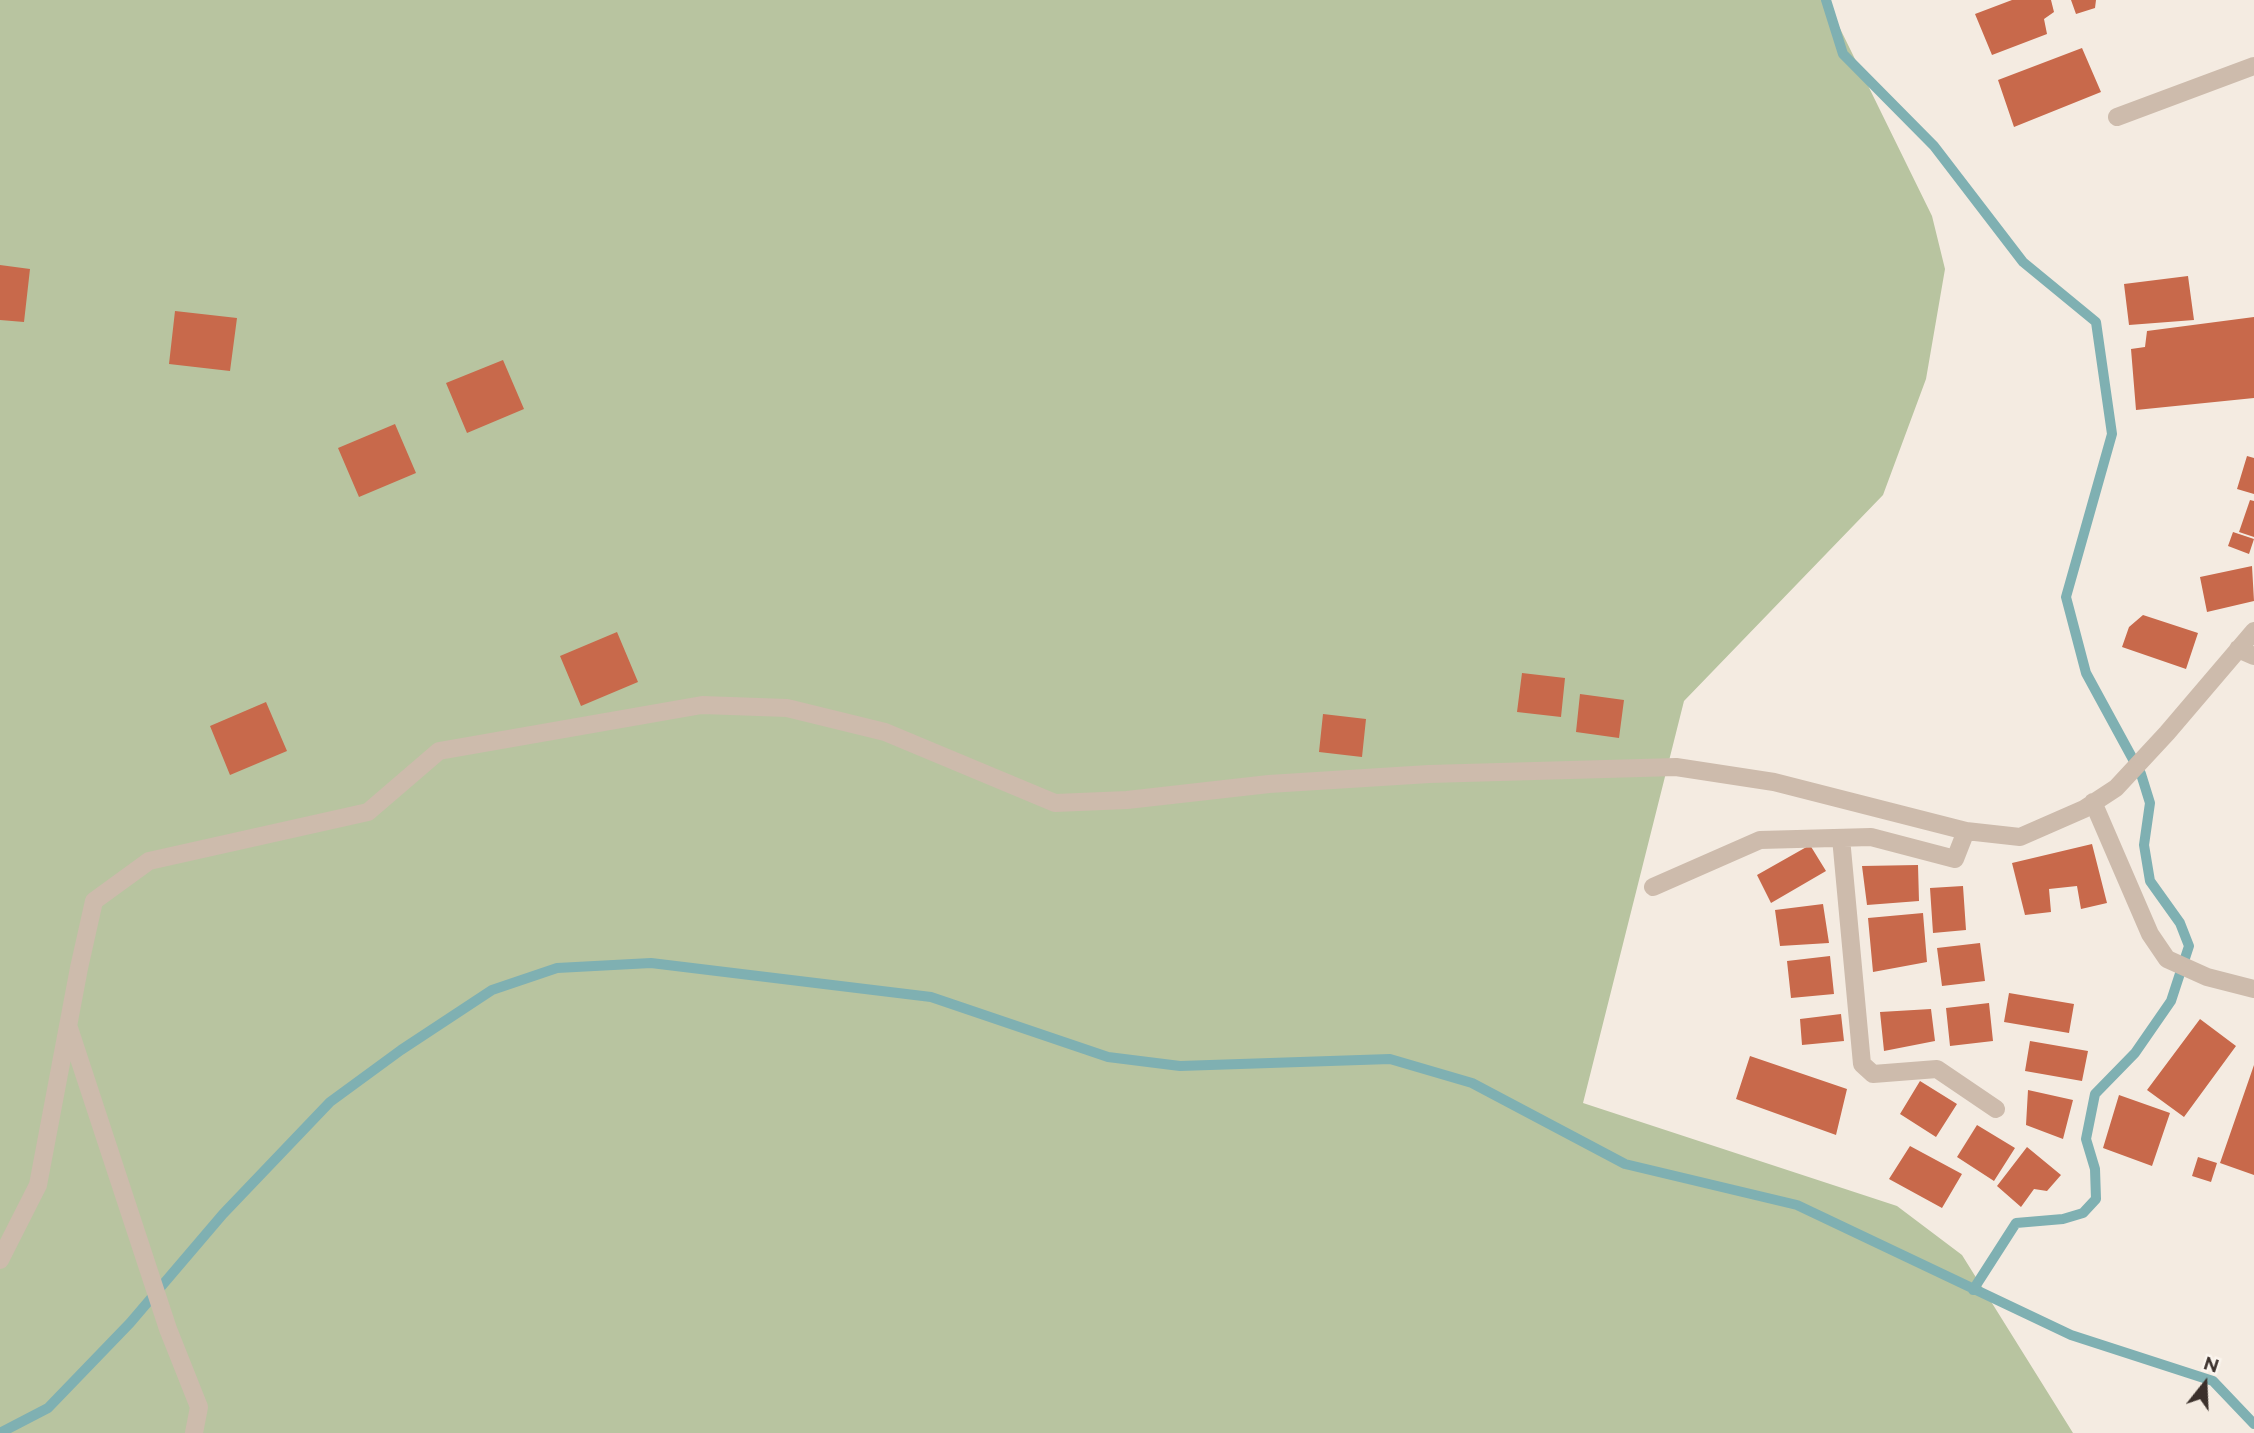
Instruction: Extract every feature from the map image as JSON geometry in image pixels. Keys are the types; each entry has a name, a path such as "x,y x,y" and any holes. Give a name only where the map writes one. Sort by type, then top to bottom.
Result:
{"street":[{"path":"2116,117 2254,66"},
{"path":"0,1260 38,1185 67,1024 94,901 149,861 368,812 439,751 702,705 788,708 885,732 1055,803 1127,800 1269,783 1429,774 1676,767 1774,782 1966,831 2020,837 2116,788 2246,652 2254,631"},
{"path":"2093,802 2150,934 2167,959 2207,977 2254,989"},
{"path":"1653,887 1760,840 1871,837 1955,859 1966,831"},
{"path":"1840,838 1862,1064 1872,1074 1937,1069 1996,1109"},
{"path":"67,1024 168,1329 200,1407 194,1433"}],"green space":[{"path":"0,0 1826,0 1932,216 1945,269 1926,379 1883,495 1684,701 1583,1103 1897,1206 1962,1255 2073,1433 0,1433"}],"building":[{"path":"2012,0 2051,0 2054,12 2044,19 2047,34 1992,55 1975,14"},
{"path":"2071,0 2096,0 2095,8 2076,14"},
{"path":"2082,48 2101,92 2014,127 1998,80"},
{"path":"0,265 30,269 24,322 0,320"},
{"path":"2188,276 2194,320 2129,325 2124,284"},
{"path":"175,311 237,318 230,371 169,364"},
{"path":"2254,317 2254,398 2136,410 2131,349 2145,347 2147,331"},
{"path":"503,360 524,409 467,433 446,383"},
{"path":"395,424 416,473 359,497 338,448"},
{"path":"2247,456 2254,458 2254,494 2237,489"},
{"path":"2250,500 2254,501 2254,537 2239,532"},
{"path":"2233,532 2254,539 2249,554 2228,546"},
{"path":"2252,566 2254,601 2207,612 2200,577"},
{"path":"2143,615 2198,633 2186,669 2122,647 2129,627"},
{"path":"617,632 638,682 581,706 560,656"},
{"path":"1522,673 1565,678 1561,717 1517,712"},
{"path":"1580,694 1624,700 1619,738 1576,732"},
{"path":"266,702 287,751 230,775 210,726"},
{"path":"1323,714 1366,719 1362,757 1319,752"},
{"path":"2092,844 2107,903 2081,909 2077,886 2049,889 2051,912 2025,915 2012,863"},
{"path":"1810,845 1826,871 1771,903 1757,875"},
{"path":"1918,865 1919,901 1867,905 1862,866"},
{"path":"1963,886 1966,930 1933,933 1930,888"},
{"path":"1823,904 1829,943 1780,946 1775,910"},
{"path":"1923,913 1927,962 1873,972 1868,918"},
{"path":"1980,943 1985,981 1942,986 1937,948"},
{"path":"1830,956 1834,994 1791,998 1787,961"},
{"path":"2009,993 2074,1004 2069,1033 2004,1022"},
{"path":"1989,1003 1993,1041 1950,1046 1946,1008"},
{"path":"1931,1009 1935,1041 1884,1051 1880,1012"},
{"path":"1841,1014 1844,1041 1802,1045 1800,1019"},
{"path":"2200,1019 2236,1046 2184,1117 2147,1090"},
{"path":"2030,1041 2088,1051 2082,1081 2025,1071"},
{"path":"1750,1056 1847,1089 1836,1135 1736,1099"},
{"path":"2254,1065 2254,1175 2220,1163"},
{"path":"1920,1081 1957,1104 1936,1137 1900,1114"},
{"path":"2028,1090 2073,1100 2063,1139 2026,1125"},
{"path":"2119,1095 2170,1113 2152,1166 2103,1148"},
{"path":"1977,1125 2015,1148 1994,1181 1957,1157"},
{"path":"1910,1146 1962,1174 1942,1208 1889,1179"},
{"path":"2027,1147 2061,1175 2047,1191 2034,1189 2021,1207 1997,1186"},
{"path":"2198,1157 2217,1163 2211,1182 2192,1176"}],"waterway":[{"path":"1826,0 1843,54 1934,146 2023,262 2096,322 2112,434 2066,597 2086,673 2141,774 2150,803 2144,845 2150,881 2180,923 2189,946 2171,1001 2135,1053 2095,1094 2086,1139 2095,1169 2096,1199 2083,1213 2063,1219 2016,1223 1973,1290"},
{"path":"0,1433 48,1408 130,1323 223,1214 330,1102 401,1050 492,990 557,968 651,963 931,997 1108,1057 1180,1066 1390,1059 1472,1083 1625,1164 1797,1205 2071,1335 2213,1381 2254,1424"}]}
